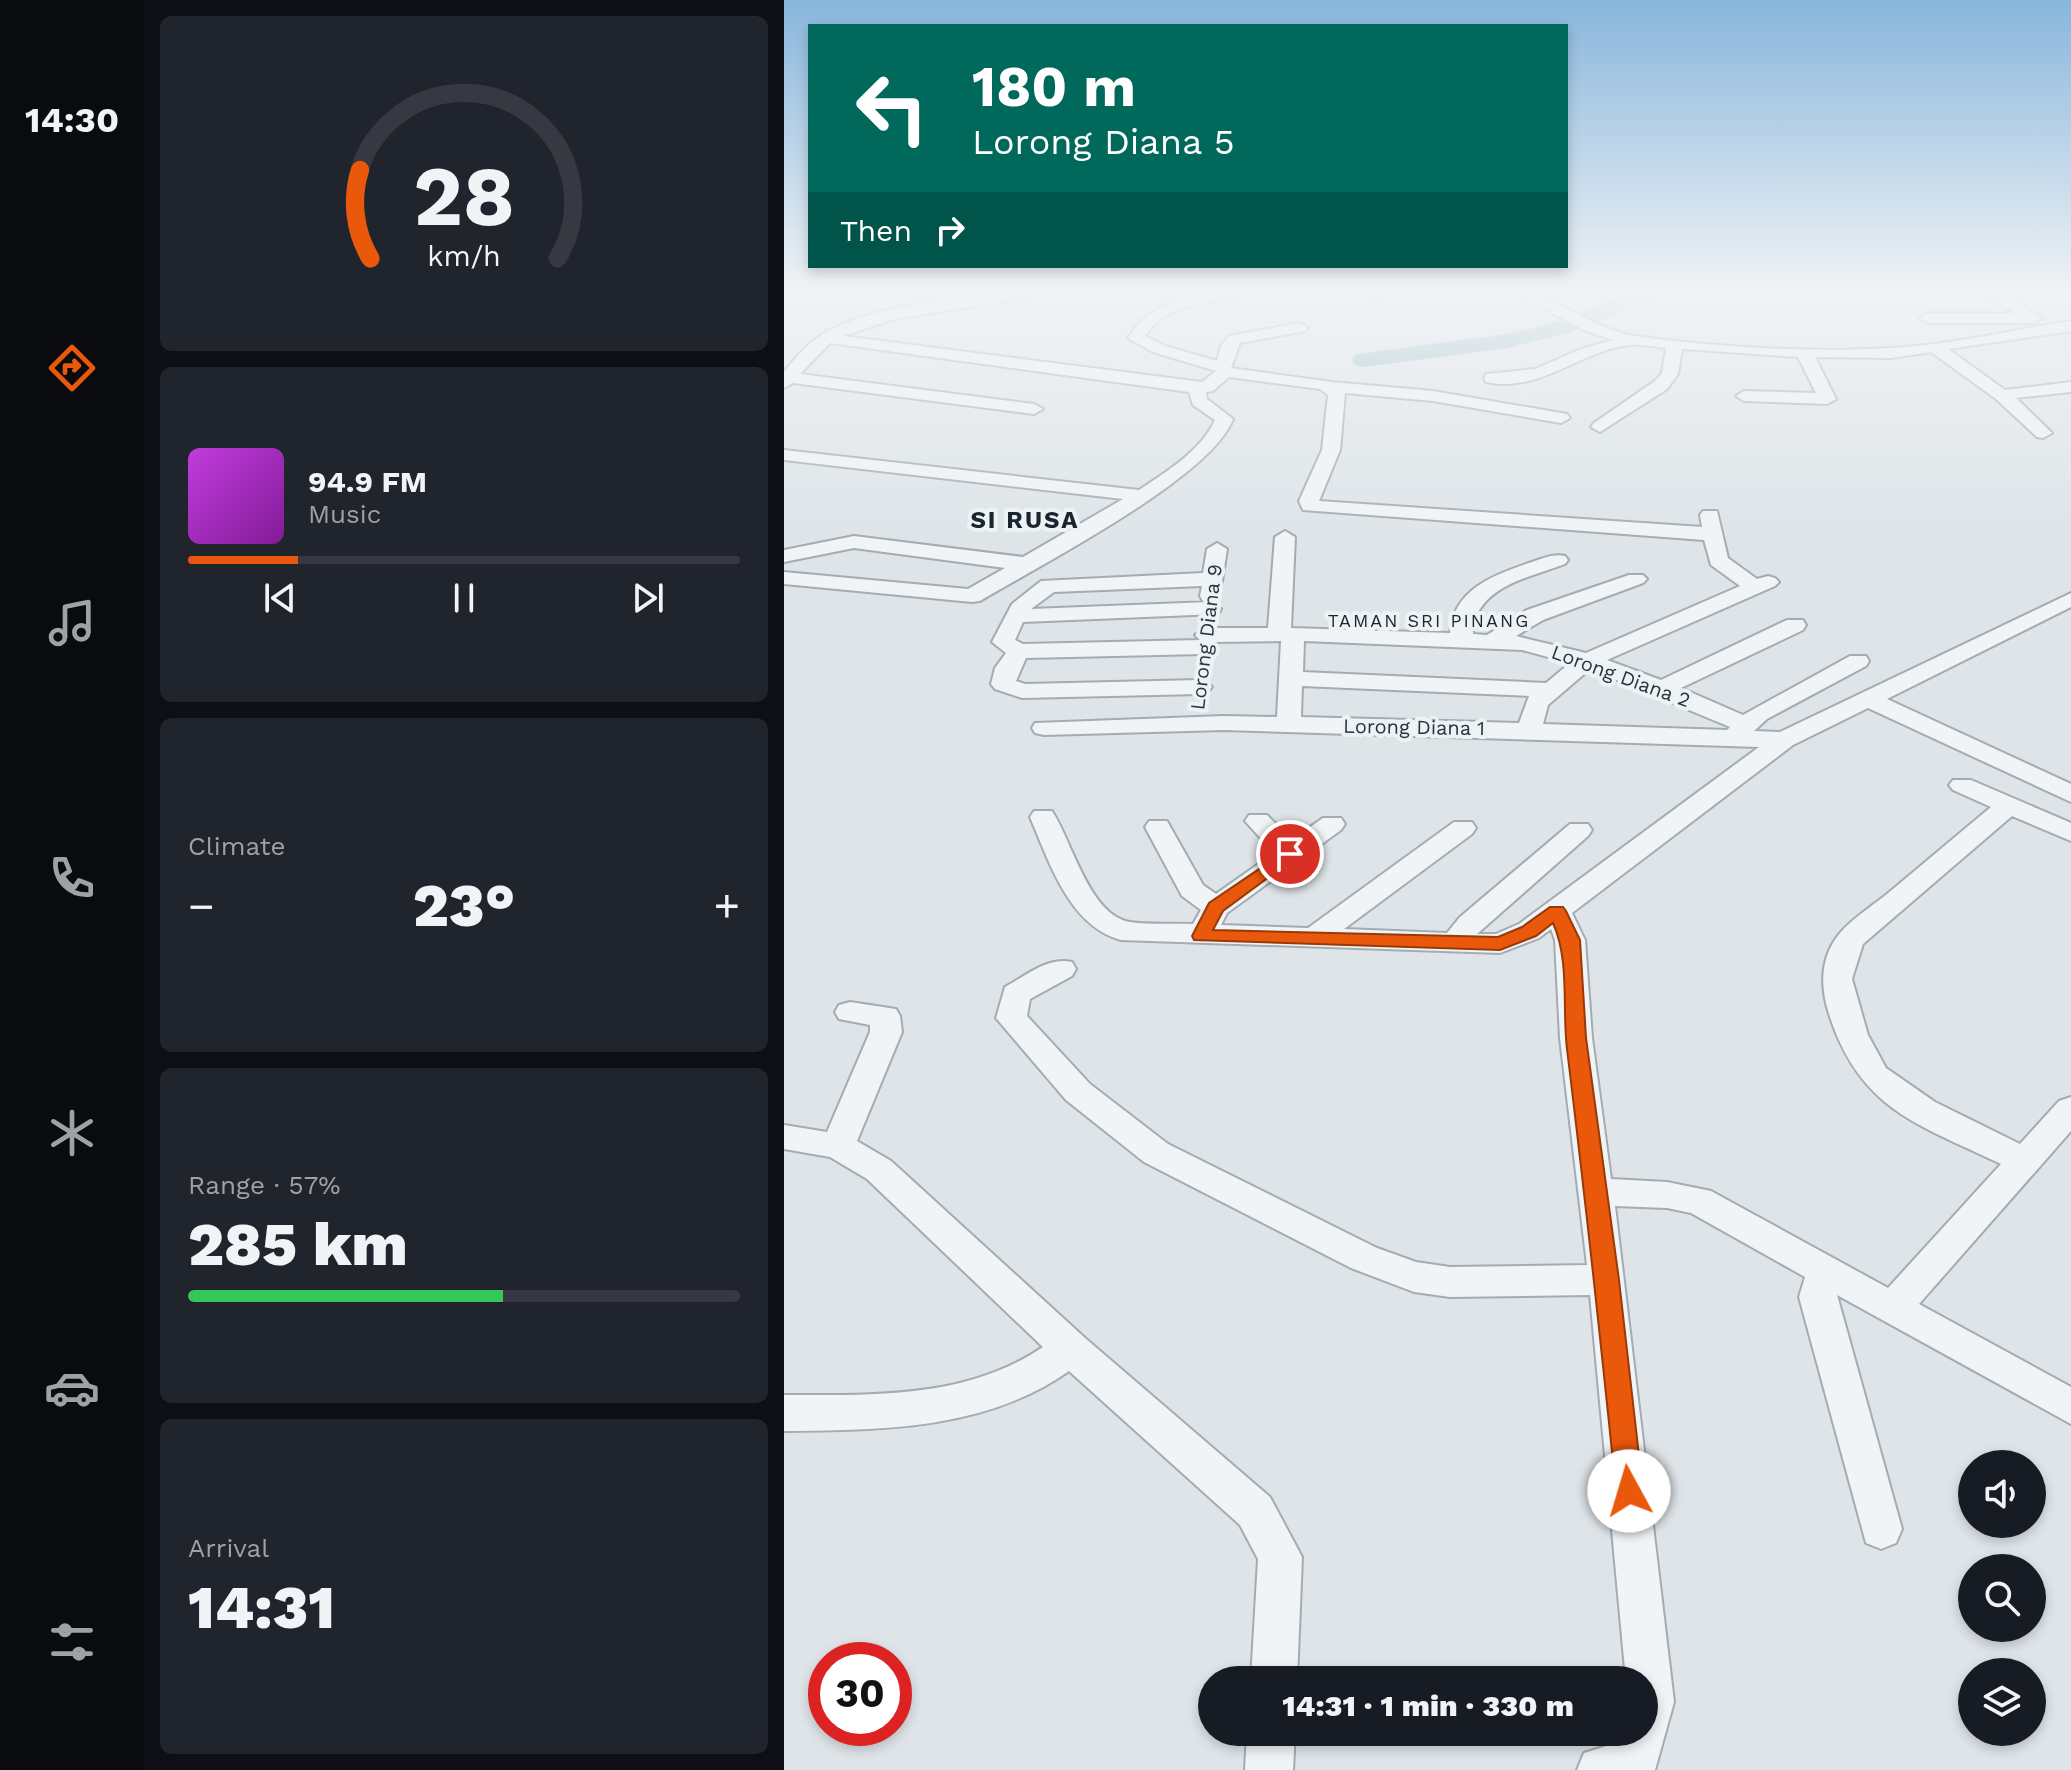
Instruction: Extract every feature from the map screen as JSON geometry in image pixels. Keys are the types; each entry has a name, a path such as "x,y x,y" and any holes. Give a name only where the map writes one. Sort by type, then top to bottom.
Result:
{"street":[{"path":"1112,377 1197,388 1207,387 1217,377"},
{"path":"1265,377 1329,387 1433,396 1561,418"},
{"path":"1492,378 1508,377"},
{"path":"1600,427 1661,385 1668,377"},
{"path":"1744,396 1827,399 1816,377"},
{"path":"1976,377 2002,395 2043,433"},
{"path":"786,380 1034,409"},
{"path":"1329,387 1337,393 1336,424 1331,450 1309,501 1310,506 1711,524 1718,561 1761,584 1586,661 1537,702 1529,731"},
{"path":"2002,395 2071,387"},
{"path":"785,580 972,596 1143,496 1202,451 1224,419 1199,401 1197,388"},
{"path":"784,455 1143,496"},
{"path":"1285,537 1286,634 1291,679 1289,725"},
{"path":"784,556 854,542 1026,564"},
{"name":"Lorong Diana 9","path":"1194,724 1217,549"},
{"path":"1461,639 1463,614 1475,598 1495,585 1558,560"},
{"path":"1200,687 1022,691 1003,684 1007,668 1019,651 1003,642 1014,616 1027,598 1049,586 1213,579"},
{"path":"1494,640 1535,615 1636,579"},
{"path":"1043,817 1085,902 1101,922 1121,931 1500,944 1529,931 1557,911 1784,740 1871,700 2071,599"},
{"path":"1014,616 1210,609"},
{"path":"1661,689 1795,625"},
{"name":"Lorong Diana 2","path":"1019,651 1286,634 1494,640 1550,649 1661,689 1738,732"},
{"path":"1738,732 1758,714 1858,661"},
{"path":"1291,679 1549,690"},
{"path":"1871,700 2071,794"},
{"name":"Lorong Diana 1","path":"1044,728 1194,724 1738,732 1784,740"},
{"path":"1962,785 2071,833"},
{"path":"2008,806 1851,939 1836,968 1837,991 1854,1040 1876,1078 1913,1105 2025,1161"},
{"path":"1258,821 1290,854"},
{"path":"1201,936 1216,908 1332,824"},
{"path":"1158,827 1192,890 1216,908"},
{"path":"1312,939 1463,828"},
{"path":"1454,943 1470,923 1579,830"},
{"path":"1557,911 1570,940 1576,1038 1607,1280 1647,1666"},
{"path":"1061,969 1016,994 1011,1018 1078,1092 1156,1153 1364,1258 1414,1277 1450,1282 1607,1280"},
{"path":"838,1146 886,1032 885,1016 850,1012"},
{"path":"1893,1308 2071,1109"},
{"path":"784,1137 838,1146 879,1170 1071,1349 1255,1511 1280,1557 1275,1666"},
{"path":"1596,1192 1667,1195 1699,1201 2071,1407"},
{"path":"1825,1271 1818,1297 1881,1529"},
{"path":"784,1413 891,1412 960,1403 1016,1383 1071,1349"},
{"path":"1269,1770 1270,1746"},
{"path":"1601,1770 1634,1763 1639,1746"}],"district":[{"name":"SI RUSA","path":"1025,520"},
{"name":"TAMAN SRI PINANG","path":"1429,621"}],"route":[{"path":"1290,854 1216,908 1201,936 1500,944 1529,931 1557,911 1570,940 1576,1038 1607,1280 1629,1491"}]}
